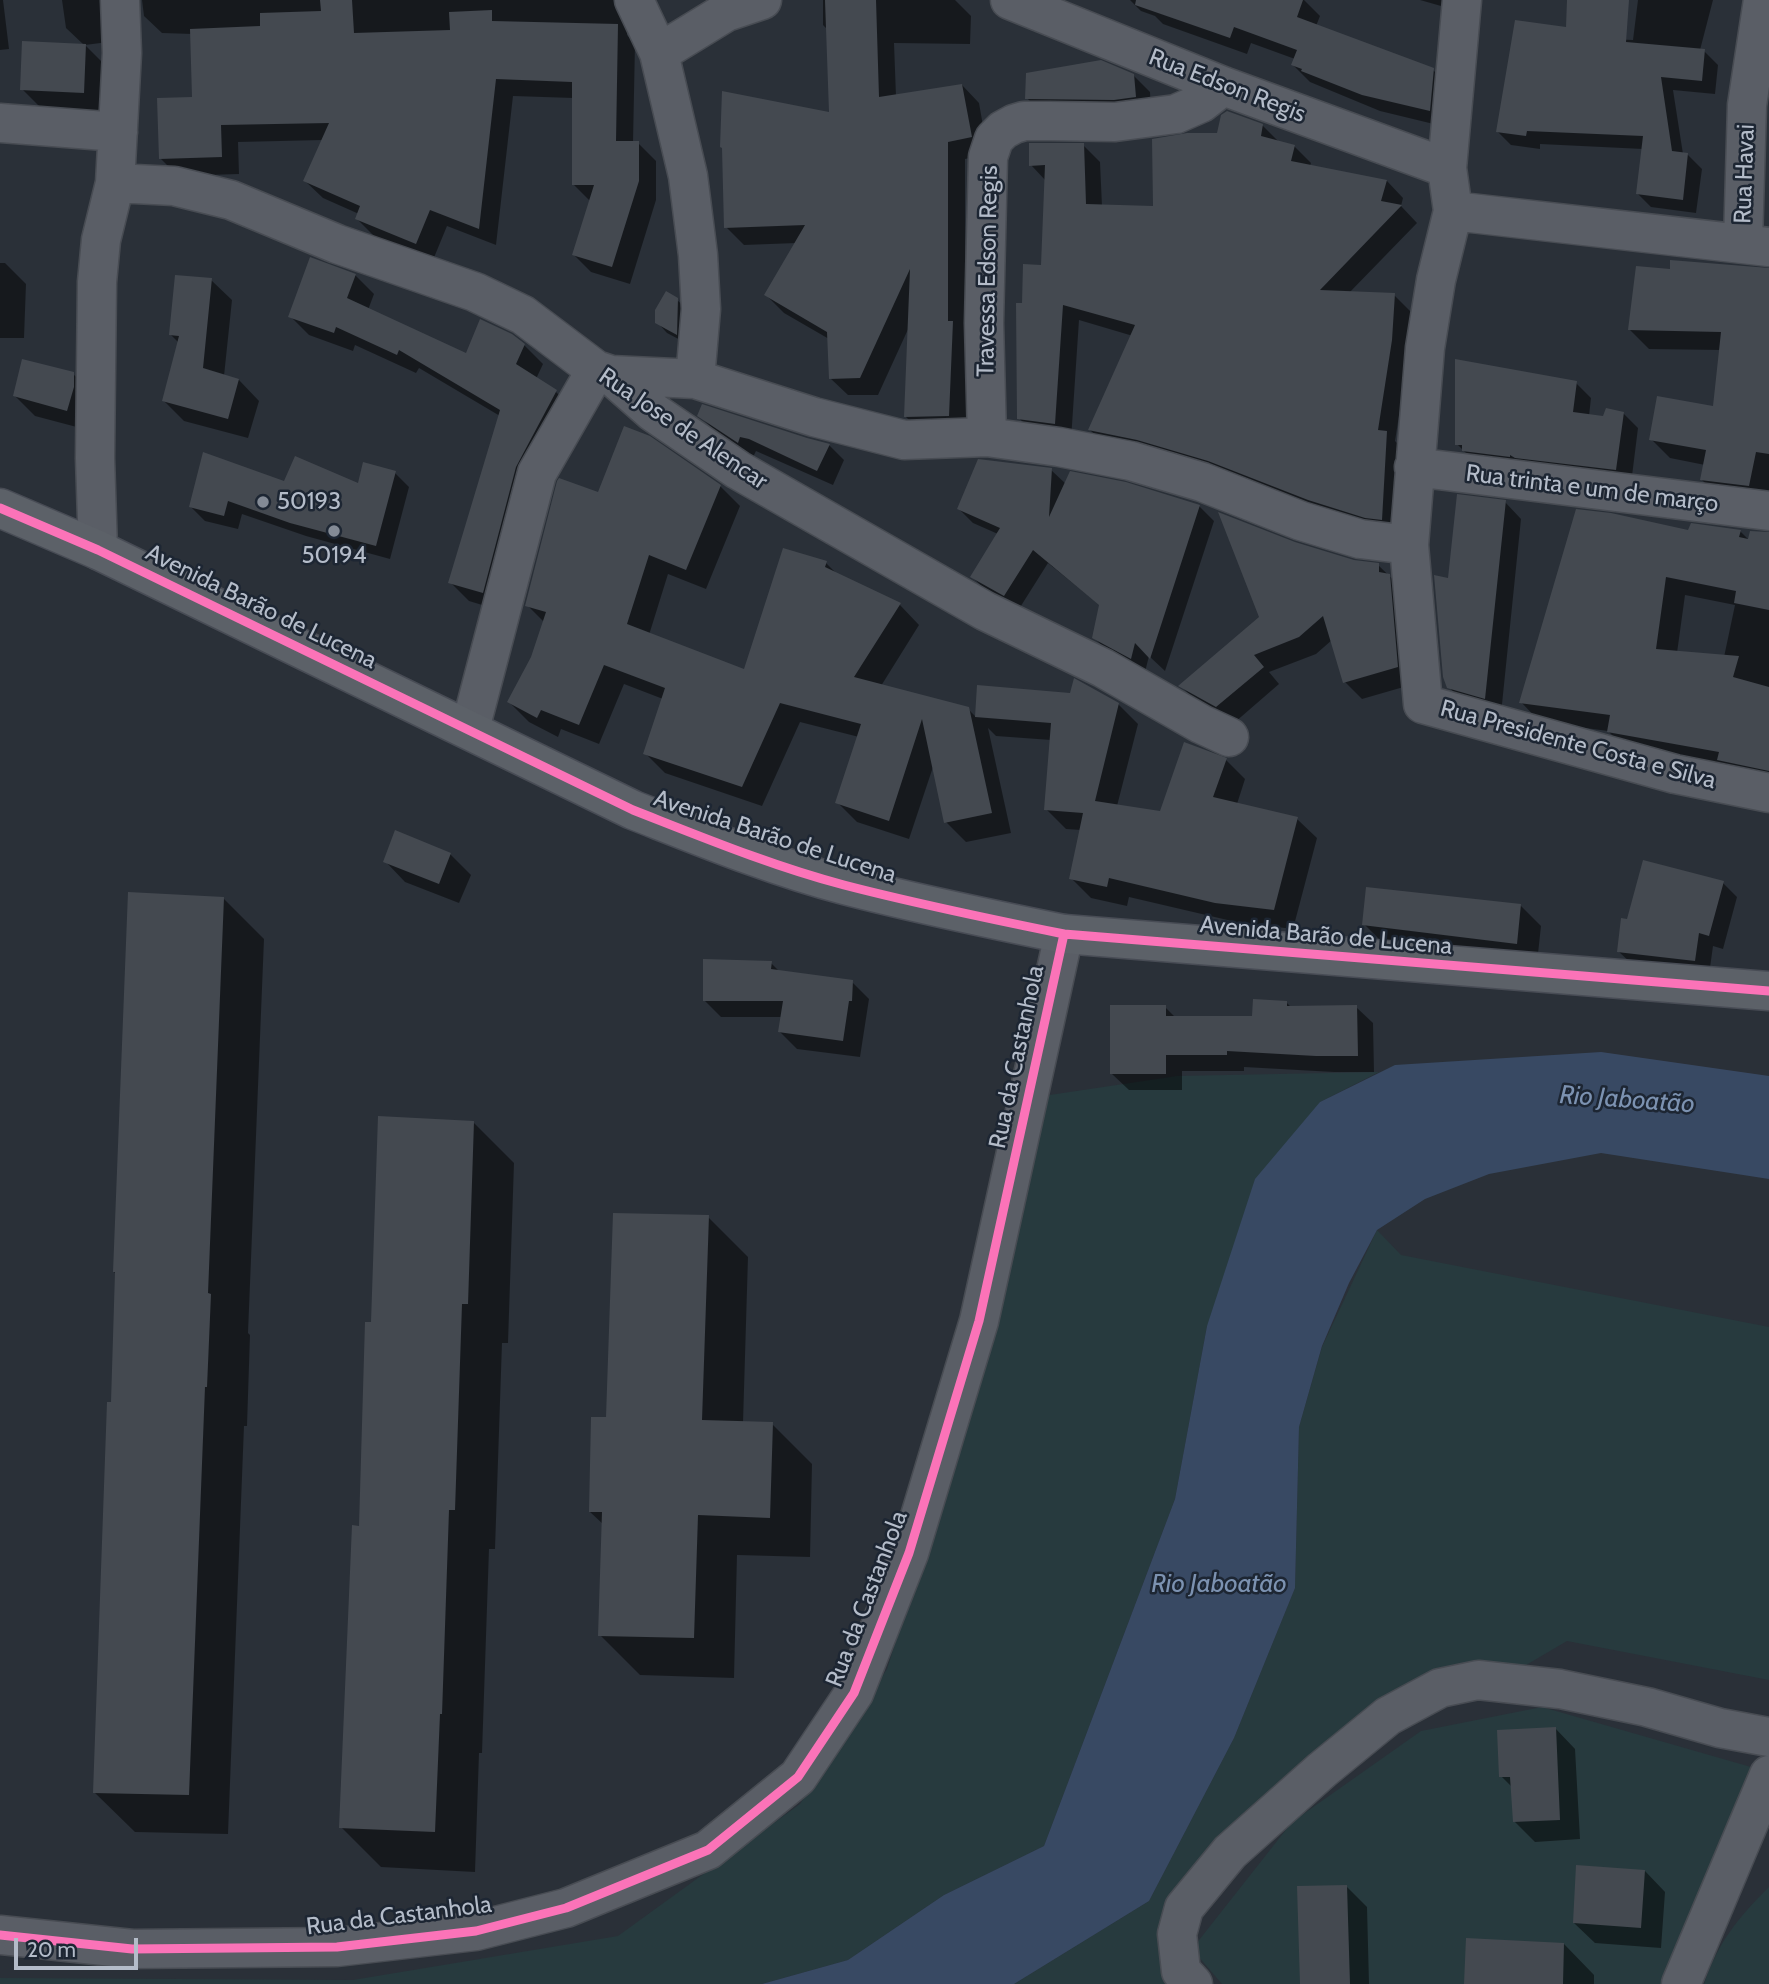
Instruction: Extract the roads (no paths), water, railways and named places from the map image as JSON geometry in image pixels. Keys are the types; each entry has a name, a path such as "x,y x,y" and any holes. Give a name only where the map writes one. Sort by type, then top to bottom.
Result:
{"main road":[{"name":"Avenida Barão de Lucena","path":"0,508 98,550 633,810 714,842 842,884 948,911 1064,934 1769,991"}],"street":[{"path":"98,550 95,458 97,282 101,240 115,183 122,53 120,0"},
{"path":"634,0 659,53 688,176 698,256 701,309 695,379"},
{"path":"659,53 726,12 762,0"},
{"name":"Rua Edson Regis","path":"1010,0 1223,86 1447,168"},
{"name":"Rua Presidente Costa e Silva","path":"1461,0 1447,168 1453,211 1436,280 1425,348 1409,545 1423,704 1675,774 1769,793"},
{"name":"Rua Havai","path":"1756,245 1747,105 1763,0"},
{"name":"Travessa Edson Regis","path":"987,437 984,324 988,157 994,139 1003,130 1024,121 1115,122 1176,114 1201,103 1223,86"},
{"path":"0,123 118,132"},
{"name":"Rua Jose de Alencar","path":"115,183 174,186 231,200 337,244 475,292 523,315 615,374 653,412 737,470 985,611 1103,668 1229,737"},
{"path":"1453,211 1756,245"},
{"path":"470,729 537,473 615,374 695,379 814,417 894,438 931,440 987,437 1131,461 1202,482 1301,521 1360,539 1409,545"},
{"name":"Rua trinta e um de março","path":"1414,467 1769,511"},
{"name":"Rua da Castanhola","path":"0,1935 132,1950 337,1947 476,1931 566,1908 708,1850 798,1777 854,1693 909,1553 979,1321 1064,934"},
{"path":"1187,1978 1177,1934 1184,1908 1230,1852 1322,1770 1388,1716 1440,1688 1478,1680 1560,1689 1647,1707 1720,1728 1769,1737"},
{"path":"1681,1984 1769,1775"}],"water":[{"name":"Rio Jaboatão","path":"1601,1052 1769,1076 1769,1179 1601,1153 1489,1174 1425,1199 1377,1230 1349,1283 1322,1346 1299,1427 1295,1588 1234,1738 1149,1901 1014,1984 762,1984 848,1960 944,1895 1044,1846 1175,1499 1207,1326 1255,1179 1320,1102 1395,1065"}],"place":[{"name":"50193","path":"263,502"},
{"name":"50194","path":"334,531"}]}
